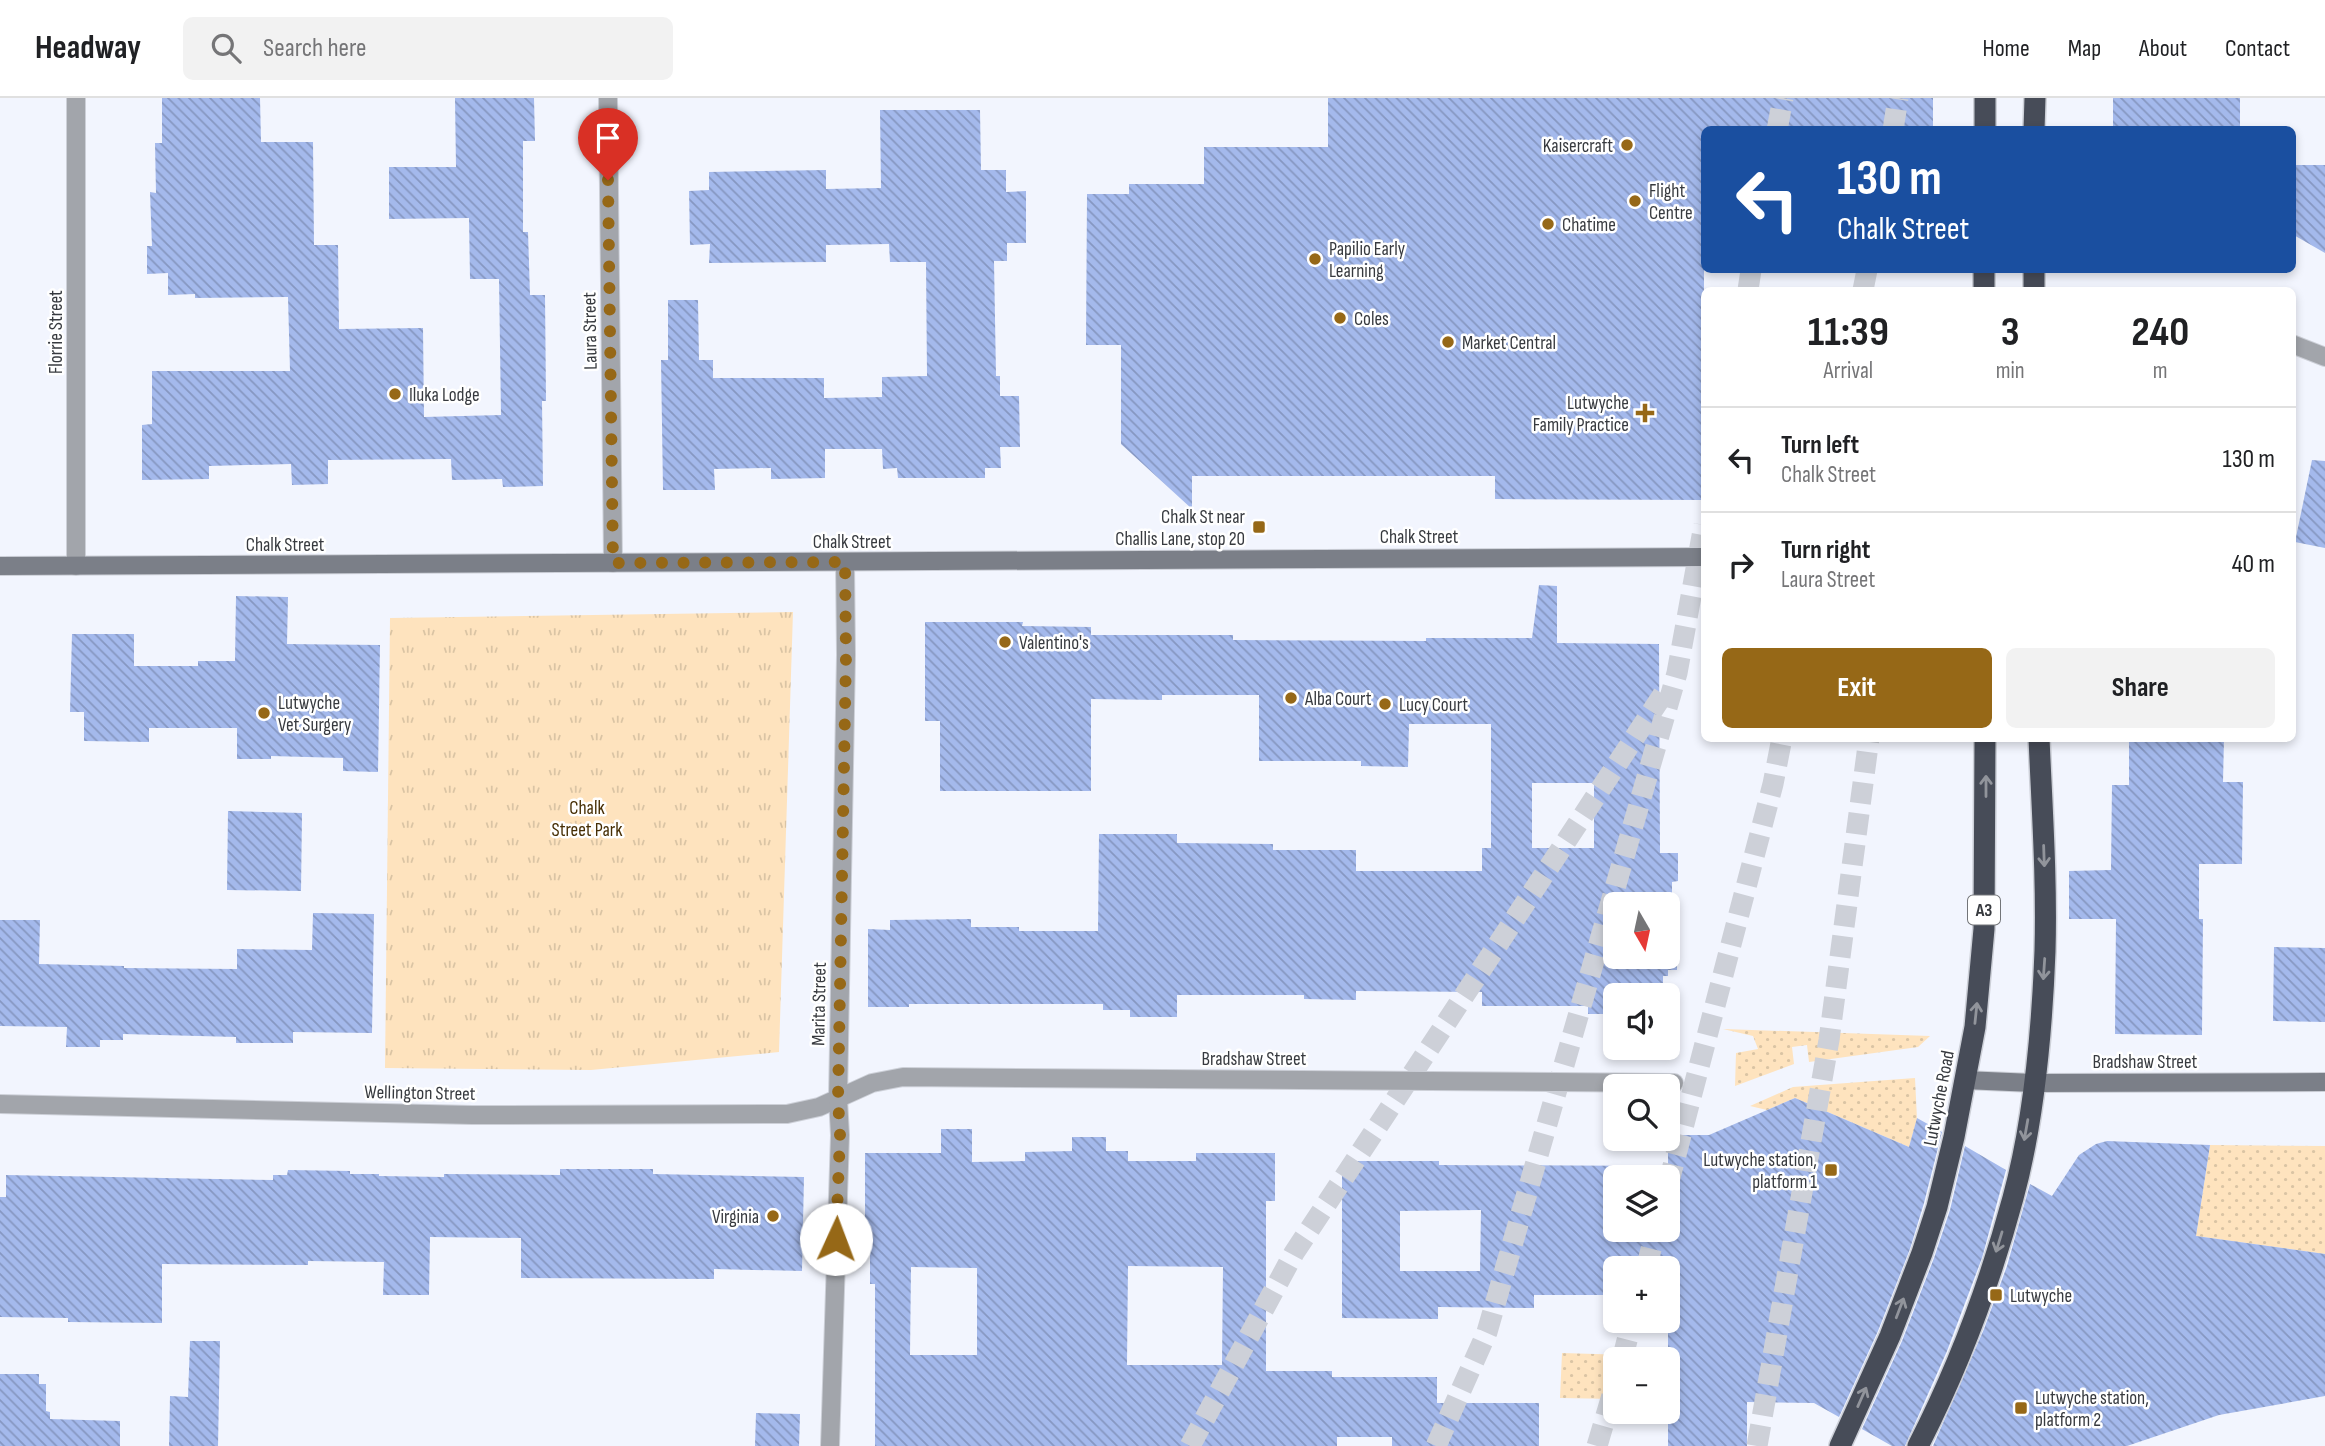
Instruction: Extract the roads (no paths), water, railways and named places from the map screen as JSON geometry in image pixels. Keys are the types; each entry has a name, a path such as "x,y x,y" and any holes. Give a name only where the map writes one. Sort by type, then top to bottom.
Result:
{"highway":[{"path":"1985,98 1985,126"},
{"path":"2034,126 2035,98"},
{"name":"Lutwyche Road","path":"1840,1446 1890,1336 1922,1253 1937,1208 1953,1139 1975,1027 1984,929 1985,742"},
{"path":"1918,1446 1974,1319 2013,1197 2017,1176 2033,1083 2045,952 2039,742"}],"street":[{"name":"Florrie Street","path":"76,98 76,566"},
{"name":"Laura Street","path":"608,98 613,563"},
{"path":"2296,346 2325,357"},
{"name":"Chalk Street","path":"0,566 1701,557"},
{"name":"Marita Street","path":"831,1446 840,1135 838,1099 846,655 845,562"},
{"name":"Bradshaw Street","path":"838,1099 872,1083 903,1077 1603,1082"},
{"name":"Bradshaw Street","path":"1965,1080 2033,1083 2325,1082"},
{"name":"Wellington Street","path":"0,1104 472,1115 787,1114 819,1107 838,1099"}],"tunnel":[{"path":"1778,126 1783,98"},
{"path":"1894,126 1898,98"},
{"path":"1748,287 1751,273"},
{"path":"1864,287 1866,273"},
{"path":"1436,1446 1487,1332 1677,673 1701,541"},
{"path":"1190,1446 1294,1253 1666,690"},
{"path":"1673,1165 1773,784 1781,742"},
{"path":"1757,1446 1829,1040 1868,742"},
{"path":"1649,1256 1653,1242"},
{"path":"1625,1347 1629,1333"},
{"path":"1597,1446 1603,1424"}],"place":[{"name":"Kaisercraft","path":"1627,145"},
{"name":"Flight Centre","path":"1635,201"},
{"name":"Chatime","path":"1548,224"},
{"name":"Papilio Early Learning","path":"1315,259"},
{"name":"Coles","path":"1340,318"},
{"name":"Market Central","path":"1448,342"},
{"name":"Iluka Lodge","path":"395,394"},
{"name":"Lutwyche Family Practice","path":"1645,413"},
{"name":"Chalk St near Challis Lane, stop 20","path":"1259,527"},
{"name":"Valentino's","path":"1005,642"},
{"name":"Alba Court","path":"1291,698"},
{"name":"Lucy Court","path":"1385,704"},
{"name":"Lutwyche Vet Surgery","path":"264,713"},
{"name":"Lutwyche station, platform 1","path":"1831,1170"},
{"name":"Virginia","path":"773,1216"},
{"name":"Lutwyche","path":"1996,1295"},
{"name":"Lutwyche station, platform 2","path":"2021,1408"}],"park label":[{"name":"Chalk Street Park","path":"587,818"}]}
